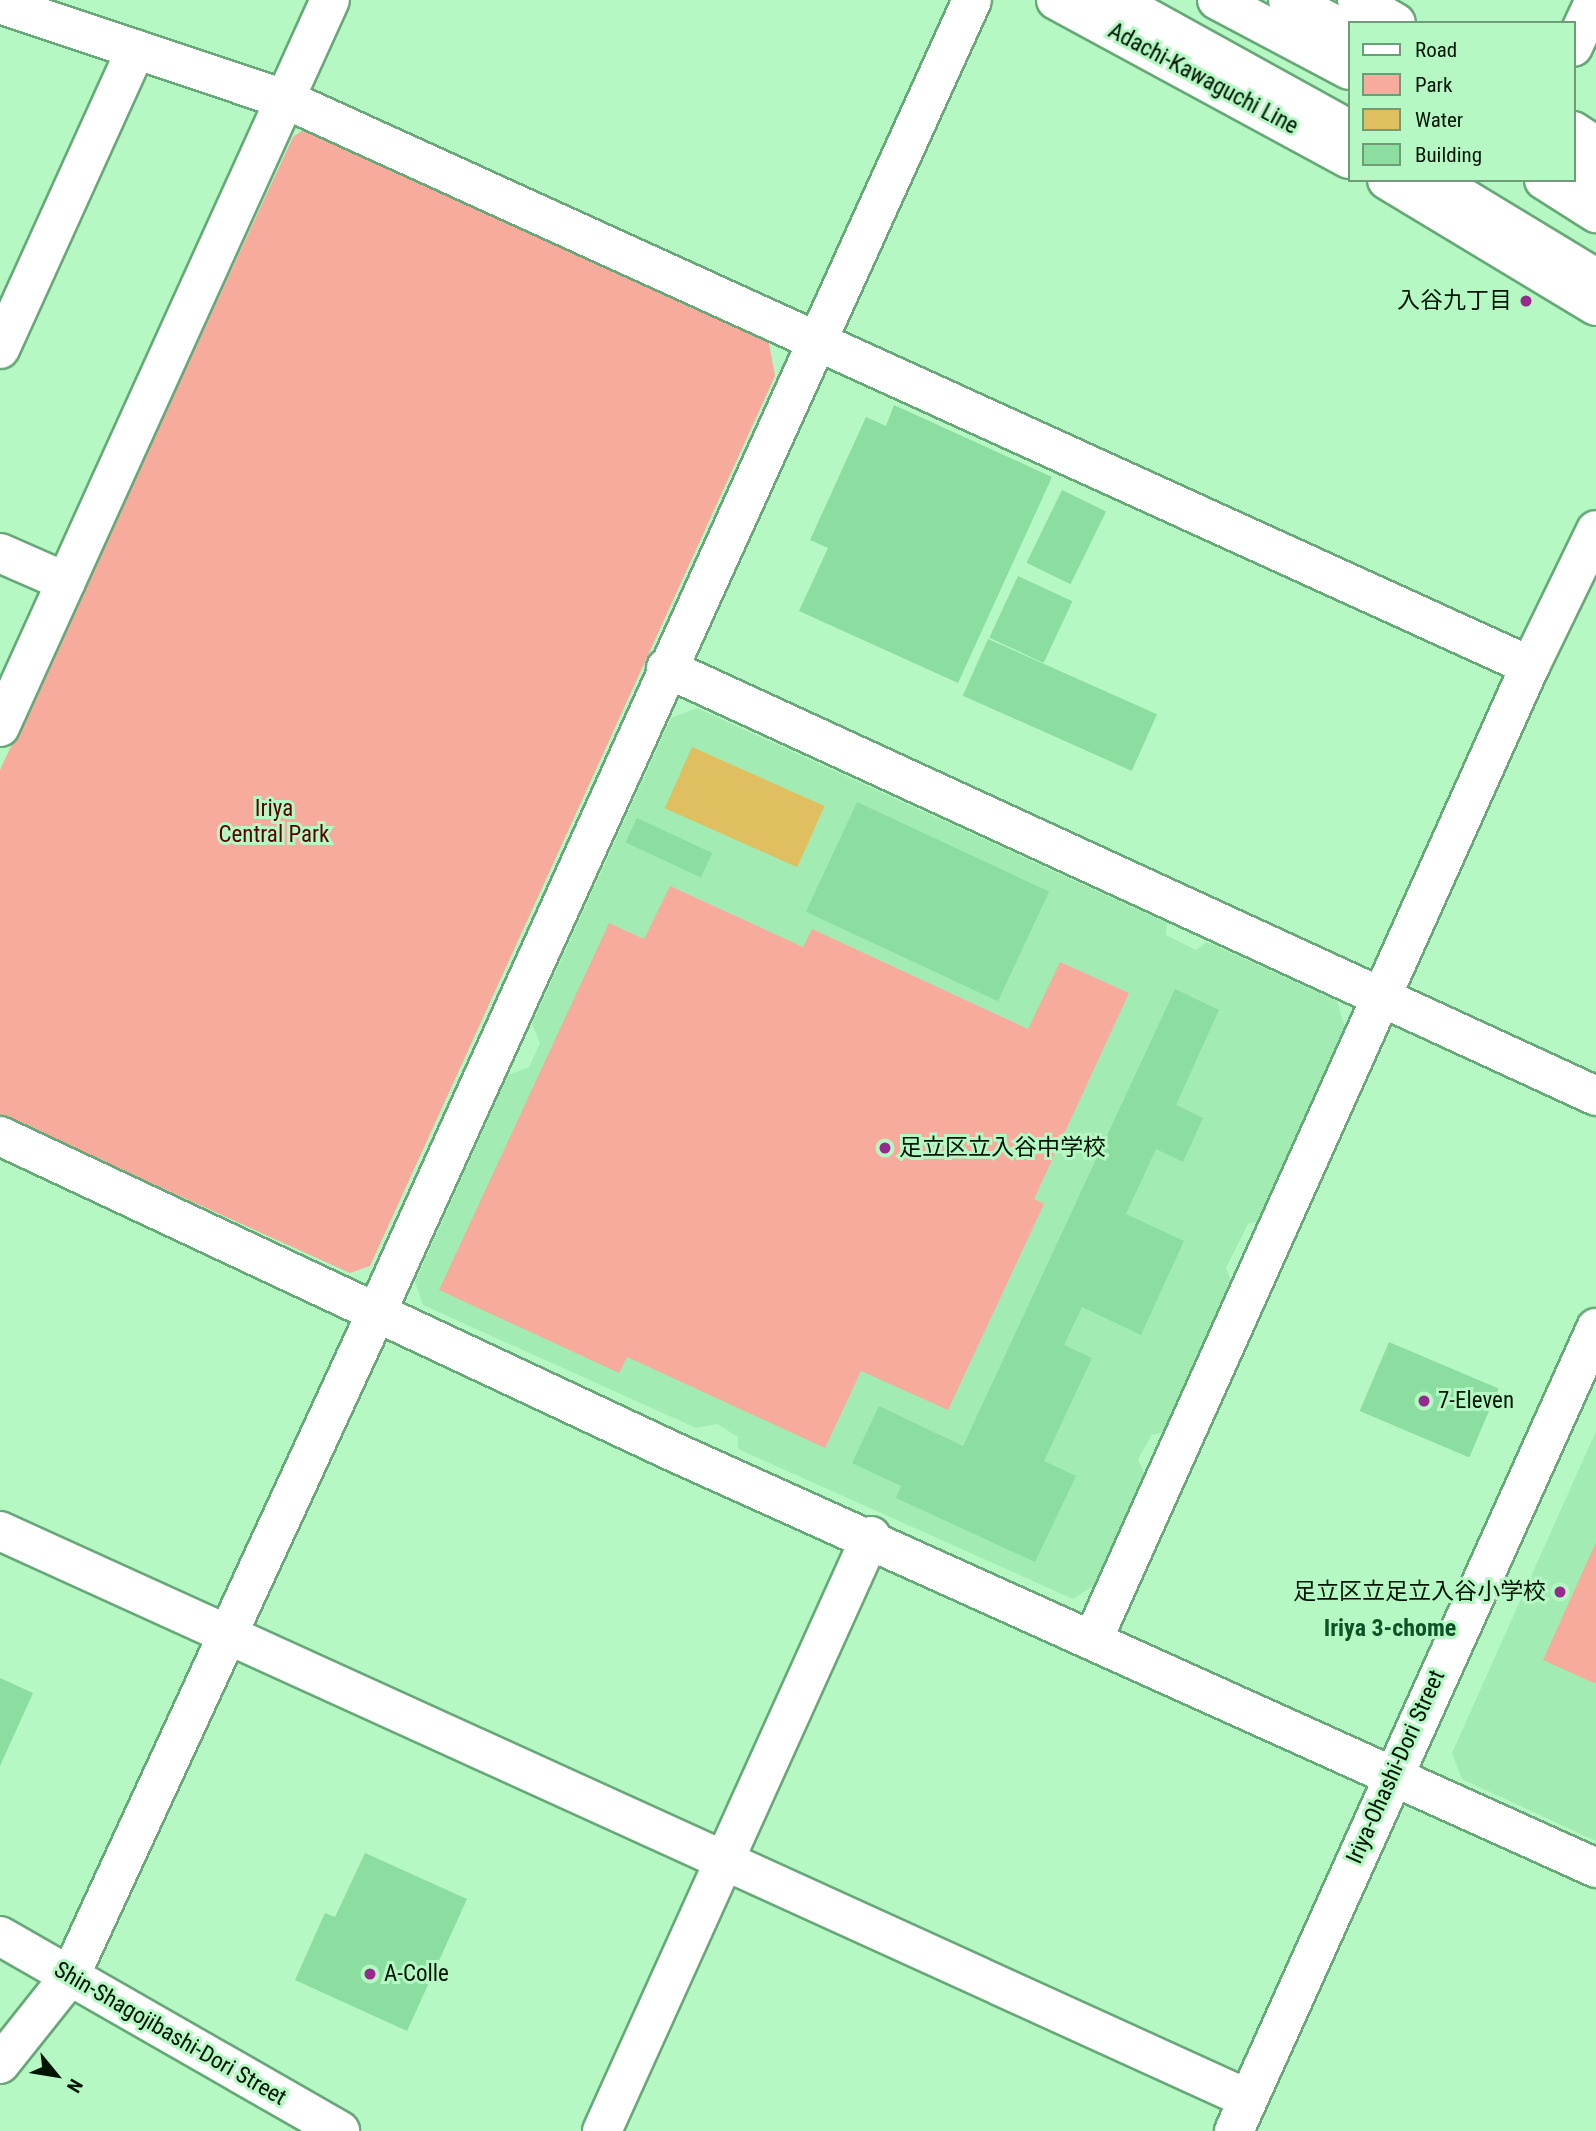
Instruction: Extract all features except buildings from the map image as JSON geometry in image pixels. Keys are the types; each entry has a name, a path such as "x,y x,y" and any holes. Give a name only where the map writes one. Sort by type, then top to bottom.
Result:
{"main road":[{"path":"0,727 287,100 330,0"},
{"path":"0,2064 70,1976 230,1637 666,668 972,0"},
{"name":"Adachi-Kawaguchi Line","path":"1056,0 1348,158"},
{"path":"1115,0 1348,129"},
{"path":"1217,0 1348,69"},
{"path":"1288,0 1348,31"},
{"path":"1357,0 1393,21"},
{"path":"1575,43 1595,0"},
{"path":"0,4 287,100 1530,666"},
{"path":"0,349 136,49"},
{"path":"1575,132 1596,146"},
{"path":"1575,160 1596,174"},
{"path":"1390,182 1596,306"},
{"path":"1437,182 1596,278"},
{"path":"1547,182 1596,214"},
{"path":"1094,1637 1530,666 1596,530"},
{"path":"0,553 66,582"},
{"path":"666,668 1596,1096"},
{"path":"0,1136 378,1309 674,1452 871,1536 1596,1868"},
{"name":"Iriya-Ohashi-Dori Street","path":"1241,2115 1391,1775 1596,1328"},
{"path":"0,1531 724,1862 1241,2115"},
{"path":"602,2131 871,1536"},
{"name":"Shin-Shagojibashi-Dori Street","path":"0,1936 340,2131"}],"shaded area":[{"name":"足立区立入谷中学校","path":"697,708 1167,923 1166,935 1196,950 1207,942 1337,1001 1346,1031 1261,1221 1248,1224 1226,1268 1232,1283 1167,1432 1152,1435 1138,1459 1145,1475 1098,1583 1073,1599 738,1449 738,1437 717,1424 696,1428 423,1305 415,1282 508,1075 529,1067 540,1043 532,1024 671,718"},
{"name":"足立区立足立入谷小学校","path":"1596,1431 1596,1841 1462,1779 1452,1753"}],"green space":[{"name":"Iriya Central Park","path":"307,127 769,343 775,376 370,1266 350,1273 0,1115 0,770 293,137"},
{"path":"670,886 803,947 812,929 1028,1029 1060,962 1129,993 1034,1199 1044,1204 948,1410 861,1371 825,1448 627,1357 619,1373 439,1290 609,923 644,939"},
{"path":"1596,1542 1596,1684 1543,1660"}],"water":[{"path":"692,747 824,806 797,867 665,808"}],"place":[{"name":"入谷九丁目","path":"1526,301"},
{"name":"足立区立入谷中学校","path":"885,1148"},
{"name":"7-Eleven","path":"1424,1401"},
{"name":"足立区立足立入谷小学校","path":"1560,1592"},
{"name":"A-Colle","path":"370,1974"}],"district":[{"name":"Iriya 3-chome","path":"1390,1629"}]}
